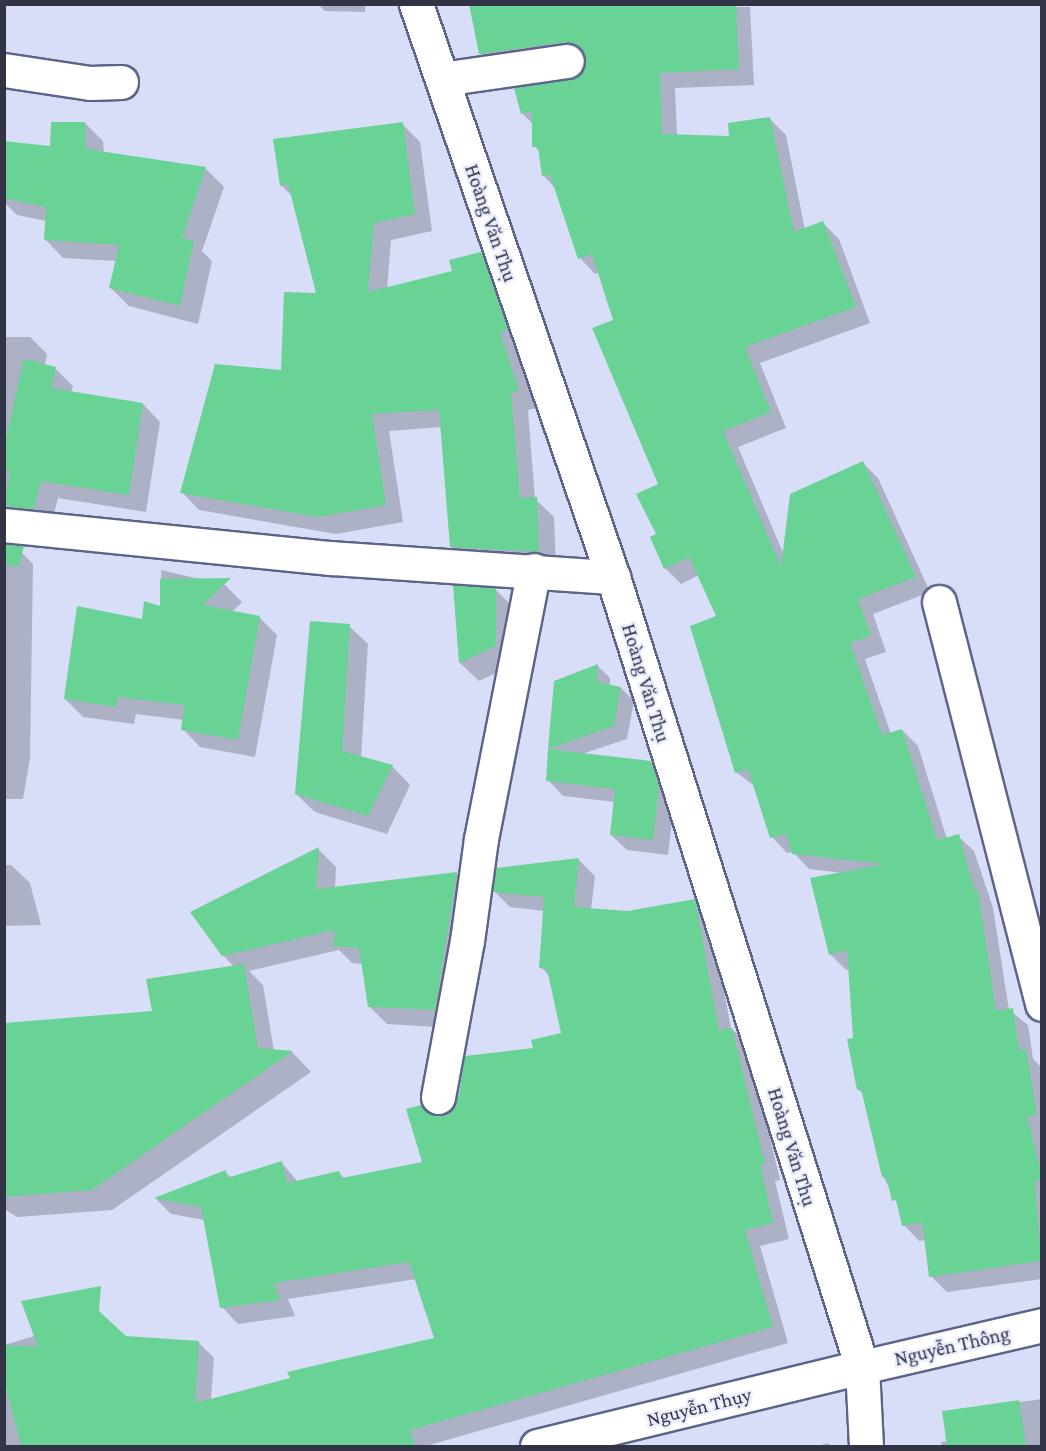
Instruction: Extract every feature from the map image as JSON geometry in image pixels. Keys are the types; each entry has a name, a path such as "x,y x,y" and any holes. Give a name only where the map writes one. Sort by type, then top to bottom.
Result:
{"street":[{"name":"Hoàng Văn Thụ","path":"416,4 613,577 862,1367 866,1446"},
{"path":"442,79 567,61"},
{"path":"4,70 90,83 121,82"},
{"path":"4,525 331,558 613,577"},
{"path":"438,1098 468,941 481,839 534,570"},
{"path":"939,602 1041,1004"},
{"name":"Nguyễn Thông","path":"862,1367 1041,1325"},
{"name":"Nguyễn Thụy","path":"537,1446 862,1367"}],"building":[{"path":"469,4 736,4 739,69 660,73 662,134 729,136 728,123 770,117 794,232 823,221 856,307 745,347 771,412 723,431 781,567 790,494 863,461 916,577 858,599 871,636 850,643 882,735 902,729 937,840 959,834 975,891 978,891 996,1011 1013,1008 1019,1050 1026,1049 1037,1115 1027,1116 1041,1172 1041,1180 1035,1182 1041,1261 929,1277 922,1222 902,1226 896,1200 892,1201 886,1176 882,1177 861,1089 857,1090 847,1039 853,1038 847,950 829,955 810,878 885,864 792,854 786,834 770,838 748,769 735,773 690,626 716,616 689,557 664,569 650,537 656,534 636,494 658,484 592,328 613,320 592,254 578,259 550,175 542,176 538,147 532,147 532,111 521,114 514,88 570,79 584,68 585,58 581,49 565,42 479,54"},
{"path":"51,122 85,122 86,149 206,167 182,238 194,241 180,306 109,288 119,245 44,240 46,207 4,198 4,141 50,146"},
{"path":"403,122 415,214 374,223 368,292 452,271 449,260 481,252 508,330 500,332 519,391 511,392 520,498 537,497 539,552 450,547 439,410 372,414 386,505 318,517 180,493 215,364 281,370 284,292 316,293 288,184 280,186 273,139"},
{"path":"24,359 56,367 51,388 143,403 129,495 41,481 34,509 4,506 10,471 4,470 4,447"},
{"path":"4,544 24,546 19,567 4,564"},
{"path":"231,578 203,605 260,616 238,740 181,730 184,705 118,697 116,707 64,699 77,606 142,619 144,601 160,606 160,579"},
{"path":"453,585 496,588 496,646 459,663"},
{"path":"310,621 350,624 342,751 393,765 368,816 295,794"},
{"path":"598,664 597,682 621,687 614,726 548,749 554,681"},
{"path":"548,749 651,761 659,786 653,840 610,835 615,789 546,781"},
{"path":"319,847 316,889 457,872 435,1010 368,1007 359,948 333,946 335,930 222,956 190,912"},
{"path":"579,858 574,907 628,911 695,899 719,1031 732,1028 765,1164 760,1165 773,1223 745,1230 773,1327 410,1430 415,1446 21,1446 4,1380 4,1345 38,1347 21,1301 101,1286 99,1311 126,1336 199,1341 195,1403 290,1378 287,1372 434,1338 409,1262 274,1283 280,1300 220,1308 201,1207 154,1198 226,1170 227,1178 282,1161 287,1183 339,1171 342,1178 422,1162 406,1109 421,1105 434,1115 445,1114 453,1109 459,1094 465,1056 533,1048 531,1040 561,1033 547,969 539,968 544,897 493,892 496,868"},
{"path":"244,964 258,1048 293,1051 92,1190 4,1197 4,1023 152,1011 146,979"},
{"path":"1019,1400 1026,1446 947,1446 942,1411"}]}
